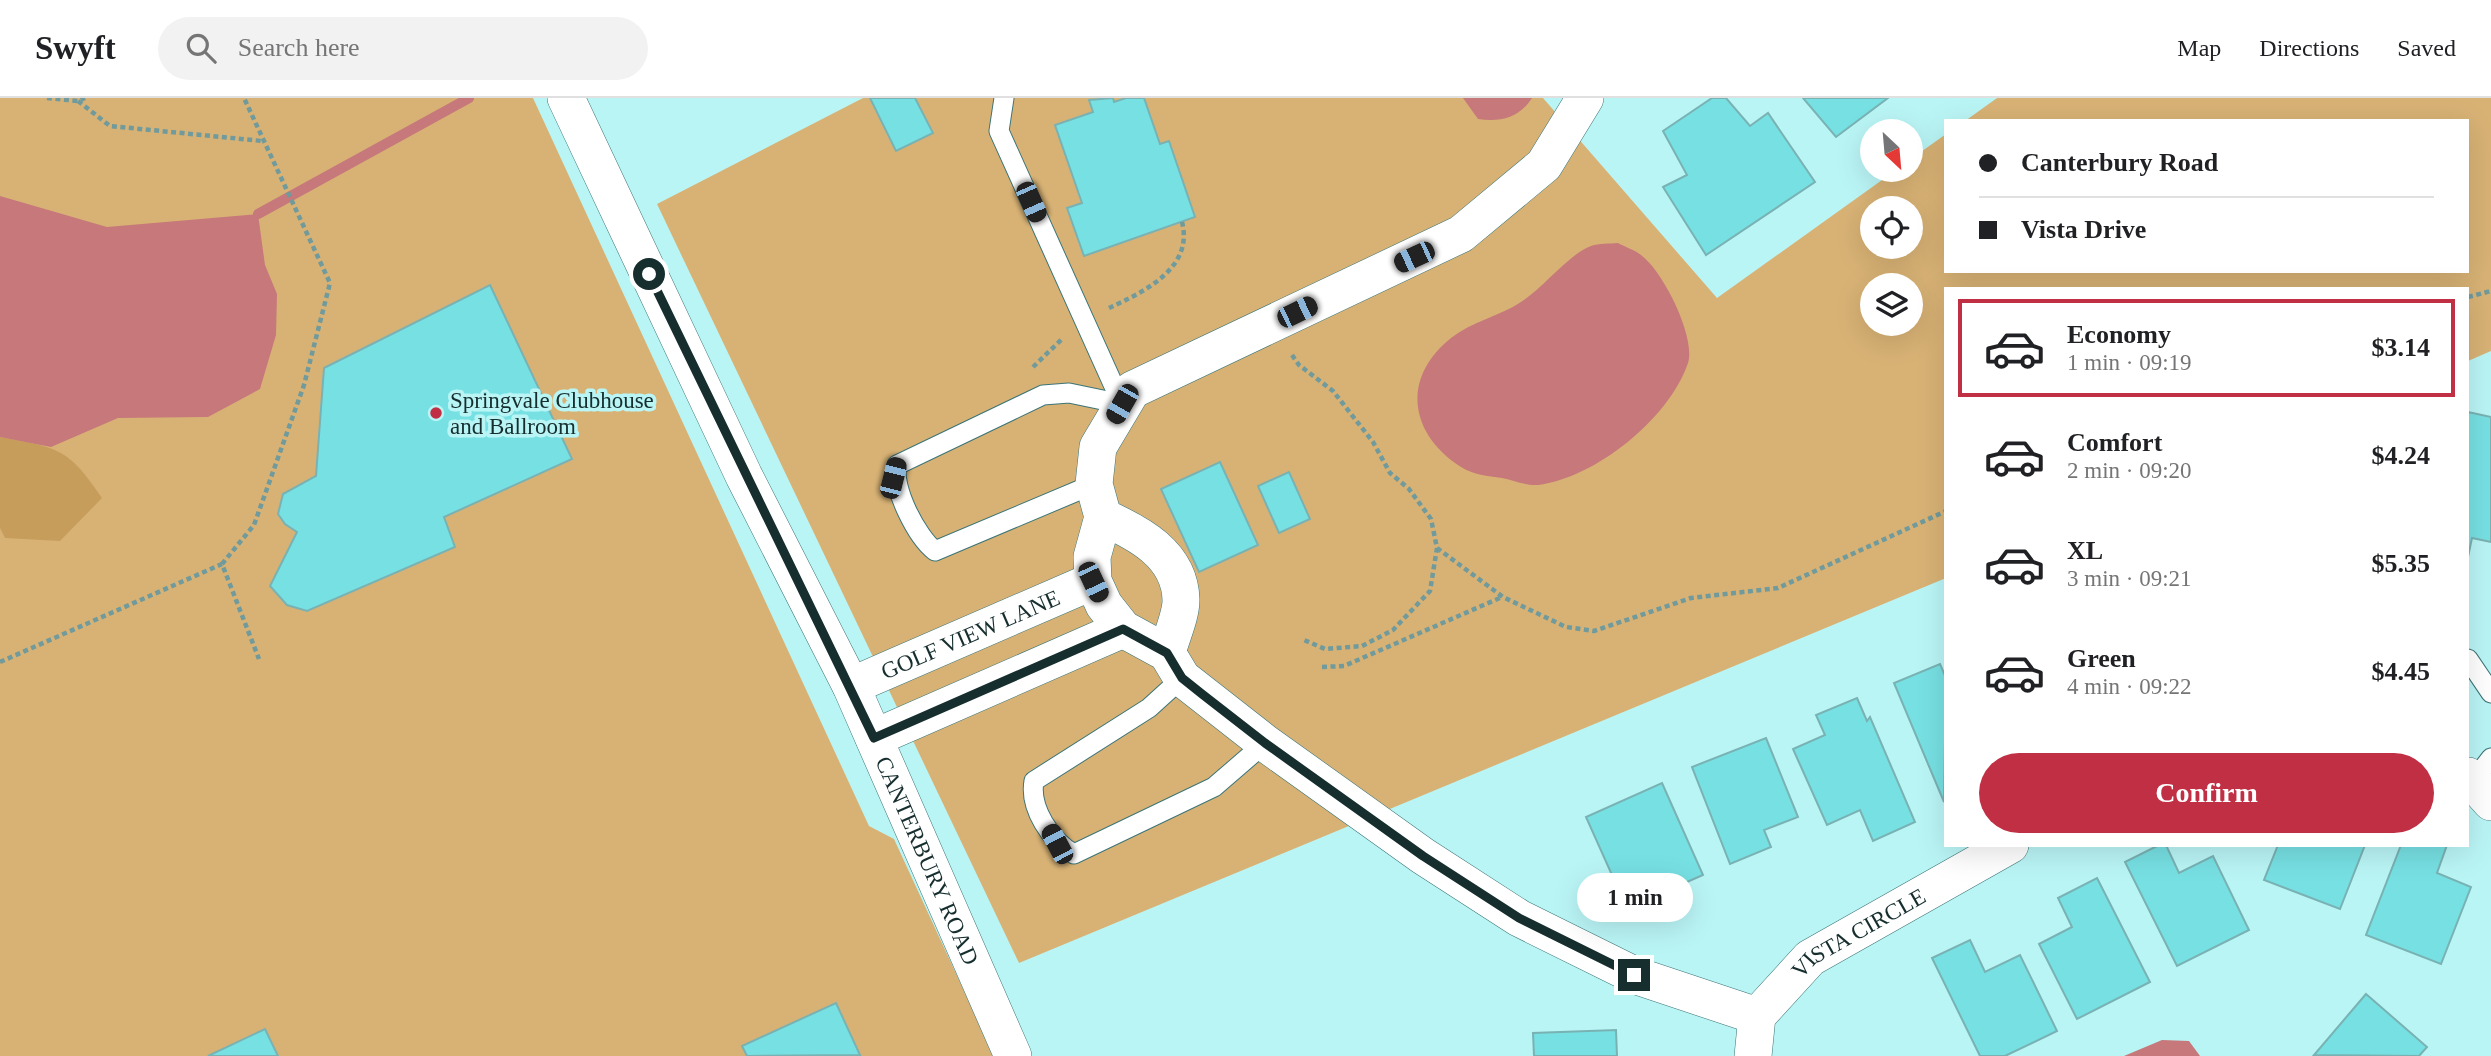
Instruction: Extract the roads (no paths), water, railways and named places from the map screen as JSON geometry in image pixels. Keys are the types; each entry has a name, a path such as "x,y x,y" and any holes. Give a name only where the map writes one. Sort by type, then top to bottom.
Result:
{"street":[{"name":"CANTERBURY ROAD","path":"566,98 744,475 851,686 1013,1056"},
{"path":"1584,98 1544,165 1461,234 1127,397 1098,447 1099,500 1092,557 1093,582 1104,605 1123,629 1175,665 1265,743 1423,856 1519,918 1634,975 1757,1016 1753,1056"},
{"path":"1099,500 1142,535 1173,570 1181,600 1175,665"},
{"name":"GOLF VIEW LANE","path":"851,686 1093,582"},
{"path":"874,738 1123,629"},
{"name":"VISTA CIRCLE","path":"1757,1016 1810,958 2006,847"}],"lane":[{"path":"1004,98 999,131 1127,397 1069,393 1043,395 897,465 893,478 923,542 936,551 1099,500"},
{"path":"2469,660 2491,693"},
{"path":"1175,665 1149,708 1034,780 1031,796 1057,844 1074,855 1214,788 1265,743"}],"waterway":[{"path":"258,214 469,98"}],"place":[{"name":"Springvale Clubhouse and Ballroom","path":"436,413"}]}
